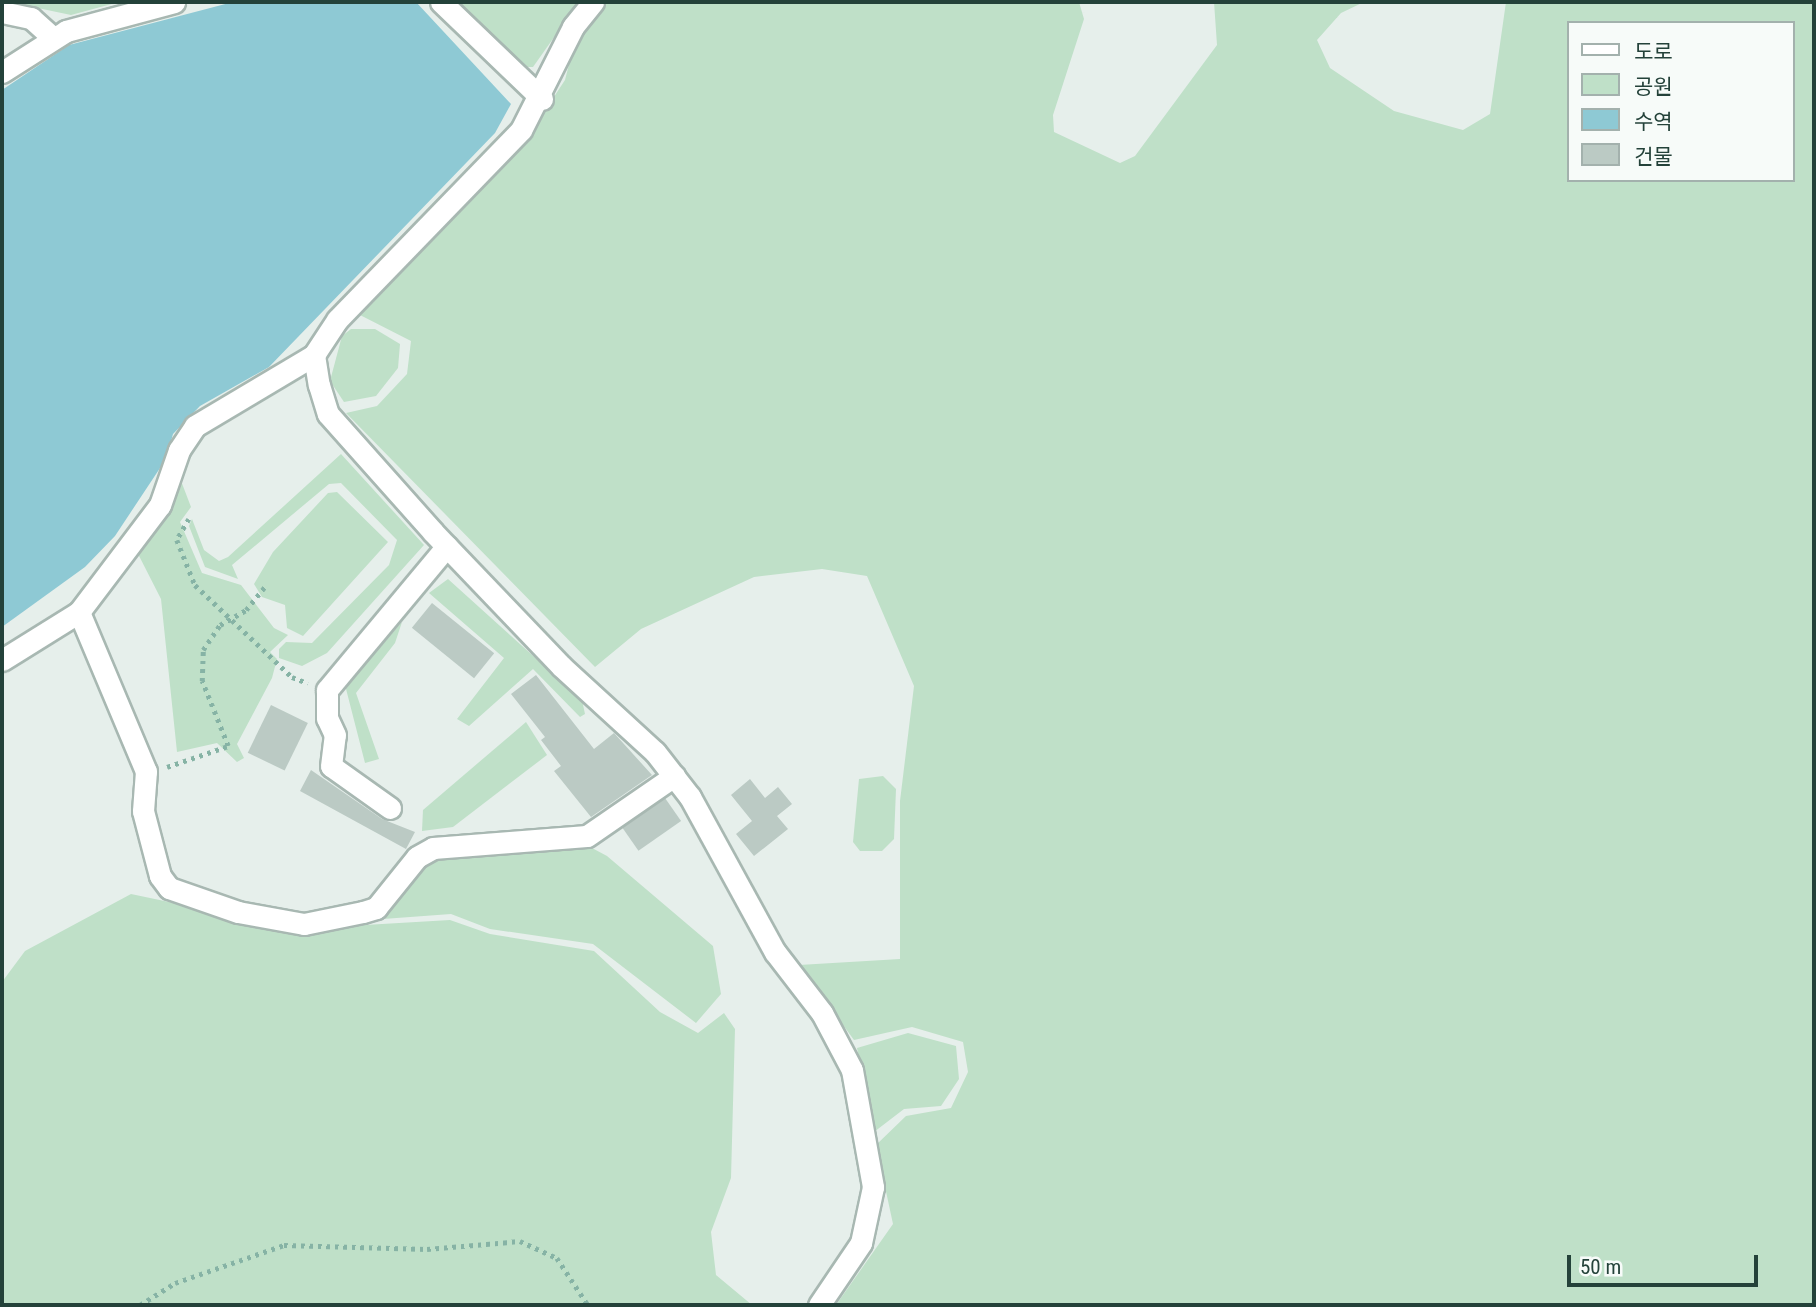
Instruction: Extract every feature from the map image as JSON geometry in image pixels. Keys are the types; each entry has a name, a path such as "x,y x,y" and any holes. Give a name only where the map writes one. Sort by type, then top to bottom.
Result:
{"street":[{"path":"2,72 53,38 174,2"},
{"path":"441,2 542,99"},
{"path":"2,660 79,612 160,505 178,450 195,426 314,355 337,320 521,130 542,99 573,27 593,2"},
{"path":"2,12 31,18 53,38"},
{"path":"314,355 328,414 447,546 674,776 852,1070 873,1187 861,1244 819,1305"},
{"path":"390,808 331,766 335,735 327,718 327,690 447,546"},
{"path":"79,612 146,771 143,811 160,876 169,888 238,912 304,924 376,908 417,856 433,848 587,836 674,776"}],"path":[{"path":"189,519 177,540 195,585 230,622 292,677 327,690"},
{"path":"146,771 228,747 202,681 202,650 220,625 230,622 267,584"},
{"path":"140,1305 175,1283 284,1245 427,1249 520,1241 557,1258 588,1305"}],"green space":[{"path":"9,2 119,2 71,15"},
{"path":"454,2 579,2 533,67 519,67"},
{"path":"602,2 1079,2 1084,19 1053,115 1054,132 1120,163 1135,156 1217,45 1214,2 1364,2 1341,13 1317,40 1330,68 1394,111 1463,130 1490,114 1506,2 1814,2 1814,1305 836,1305 893,1224 876,1145 906,1116 951,1108 968,1072 963,1042 912,1027 854,1040 799,965 900,959 900,801 914,686 867,576 822,569 754,577 641,629 595,667 346,413 377,406 407,374 411,341 358,314 529,135 565,80 578,29"},
{"path":"351,329 375,329 400,344 398,368 376,396 344,402 330,381 342,336"},
{"path":"341,454 424,545 327,653 302,666 279,658 279,649 286,642 312,643 389,565 397,540 341,483 329,484 232,565 238,579 205,567 189,526 192,519 204,550 219,561 228,557"},
{"path":"178,473 191,507 180,522 202,573 241,585 274,628 288,635 270,652 277,659 272,678 237,744 244,758 237,762 217,743 177,752 161,599 134,546 171,505"},
{"path":"337,492 388,542 303,636 287,628 285,605 262,597 254,584 273,552 328,493"},
{"path":"448,579 582,700 585,714 580,717 533,669 469,726 457,719 504,658 429,593"},
{"path":"402,622 395,643 356,693 379,759 365,763 345,685"},
{"path":"526,722 547,755 453,827 422,831 423,810"},
{"path":"883,776 896,789 894,839 882,851 860,851 853,842 859,779"},
{"path":"535,848 592,848 607,856 713,946 721,994 696,1023 593,944 490,929 451,914 383,919 430,859"},
{"path":"131,894 297,929 450,920 490,934 594,951 660,1012 698,1033 724,1013 735,1029 731,1178 711,1232 716,1275 752,1305 2,1305 2,982 25,951"},
{"path":"908,1033 956,1046 959,1079 941,1106 904,1109 874,1132 857,1048"}],"water":[{"path":"233,2 416,2 511,104 495,133 269,367 200,406 173,434 166,459 115,536 85,567 2,627 2,90 69,45"}],"building":[{"path":"432,603 494,653 474,678 412,628"},
{"path":"536,675 594,749 614,733 652,775 591,817 554,771 561,766 541,740 545,737 511,694"},
{"path":"271,705 308,723 285,771 248,753"},
{"path":"311,770 382,819 415,832 406,849 300,791"},
{"path":"750,779 765,798 778,787 792,804 777,816 788,829 754,856 736,834 752,821 731,795"},
{"path":"665,798 681,821 638,851 622,828"}]}
